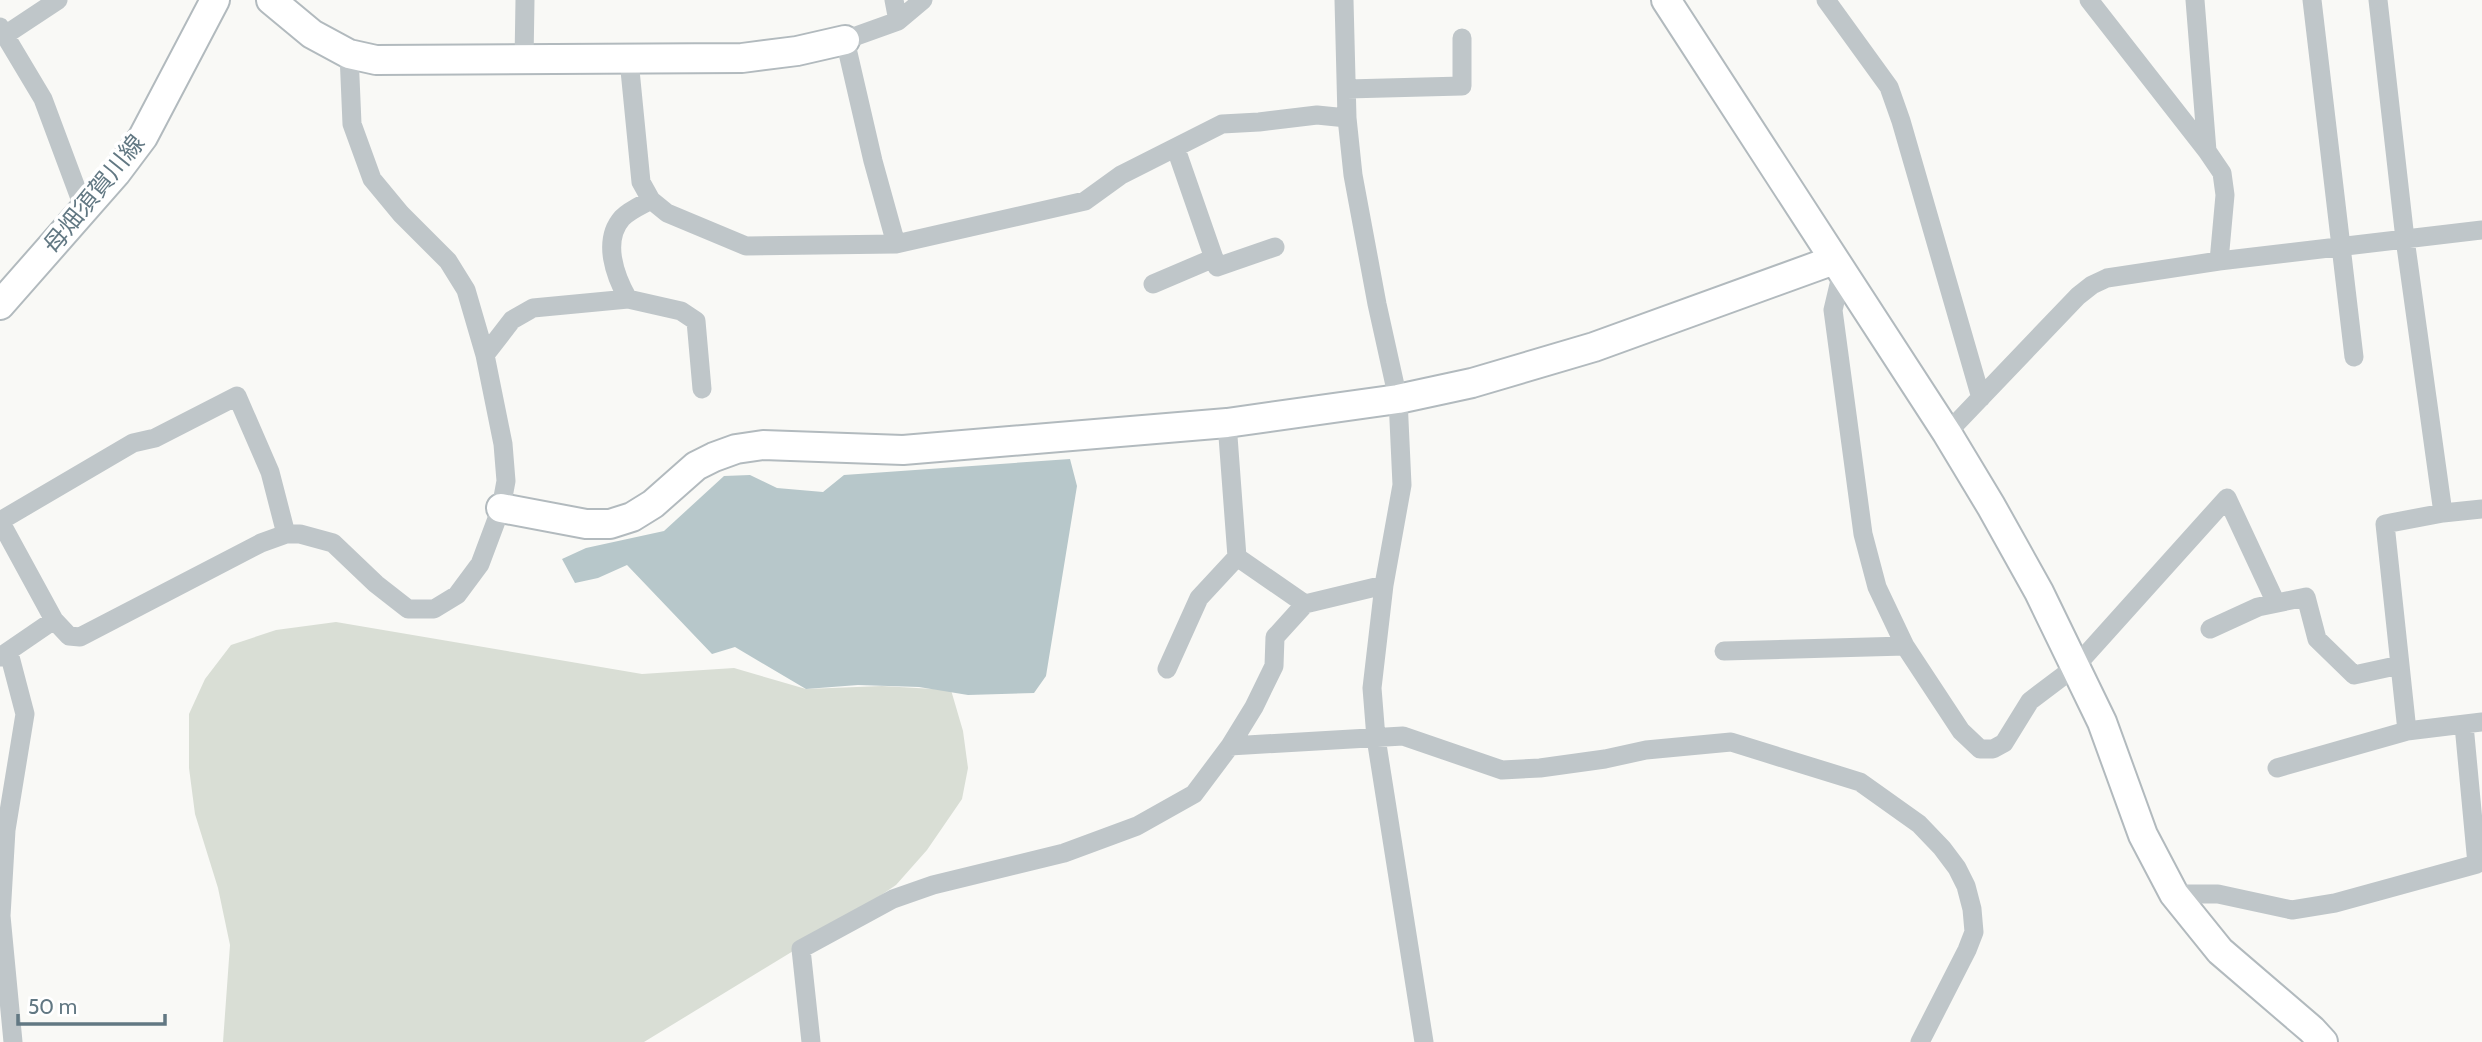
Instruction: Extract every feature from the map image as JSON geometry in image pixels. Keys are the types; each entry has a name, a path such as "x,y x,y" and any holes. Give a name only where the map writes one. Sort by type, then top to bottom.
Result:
{"street":[{"path":"58,0 3,31 43,99 85,209"},
{"name":"母畑須賀川線","path":"0,306 116,173 144,136 215,0"},
{"path":"271,0 312,34 349,54 376,60 404,61 742,58 797,51 845,40 898,21 923,0"},
{"path":"524,61 526,0"},
{"path":"894,0 898,21"},
{"path":"1344,0 1347,117 1357,201 1398,399 1402,485 1384,585 1372,688 1376,738 1424,1042"},
{"path":"1666,0 1947,433 1991,506 2039,592 2102,722 2143,835 2174,894 2220,951 2323,1042"},
{"path":"1826,0 1889,87 1982,398"},
{"path":"2089,0 2222,173 2225,195 2218,261"},
{"path":"2196,0 2207,151"},
{"path":"2312,0 2354,357"},
{"path":"2378,0 2405,240 2443,513"},
{"path":"1346,89 1462,86 1462,38"},
{"path":"845,40 873,161 896,244"},
{"path":"286,534 270,472 237,396 155,438 133,443 0,521 54,620 69,636 80,637 261,543 286,534 300,534 334,543 376,584 408,609 434,609 457,595 481,564 501,508 506,481 503,444 485,355 466,289 448,261 401,214 372,178 352,124 349,54"},
{"path":"629,60 640,182 651,200 667,213 746,246 896,244 1085,201 1121,175 1222,124 1317,115 1347,117"},
{"path":"1176,149 1217,267 1275,247"},
{"path":"628,299 618,281 612,256 614,235 621,220 651,200"},
{"path":"1947,433 2078,296 2107,278 2218,261 2482,230"},
{"path":"1153,284 1214,258"},
{"path":"501,508 586,524 610,524 632,517 653,504 696,466 736,449 763,445 903,450 1227,423 1398,399 1472,383 1594,347 1838,266"},
{"path":"1838,266 1833,310 1863,534 1877,587 1905,646 1961,731 1980,749 1993,749 2004,743 2030,701 2076,667 2227,498 2276,603"},
{"path":"485,355 512,320 533,308 628,299 681,311 696,321 702,389"},
{"path":"1167,669 1199,598 1237,557 1227,423"},
{"path":"2407,731 2385,524 2482,509"},
{"path":"1237,557 1305,604"},
{"path":"811,1042 801,949 893,899 933,885 978,873 1016,867 1064,853 1137,826 1194,794 1230,746 1254,707 1274,666 1275,637 1305,604 1384,585"},
{"path":"2210,629 2258,607 2306,597 2317,639 2354,675 2400,665"},
{"path":"13,1042 1,915 6,830 24,714 5,655 54,620"},
{"path":"1724,651 1905,646"},
{"path":"2174,894 2218,894 2292,910 2335,903 2479,863 2473,723 2407,731 2277,768"},
{"path":"1230,746 1403,736 1502,770 1540,768 1646,750 1731,742 1860,782 1919,824 1942,848 1966,886 1972,909 1973,932 1968,950 1920,1042"}],"shaded area":[{"path":"1070,459 1077,486 1046,676 1034,693 968,695 919,687 858,685 806,689 735,647 712,654 627,565 598,578 575,583 562,559 586,548 664,531 724,476 750,475 777,488 823,492 844,475"},
{"path":"336,622 642,674 734,668 806,689 882,686 951,690 963,731 968,768 962,799 927,850 896,885 849,917 644,1042 223,1042 230,945 218,888 195,814 189,768 189,714 205,679 231,645 276,630"}]}
